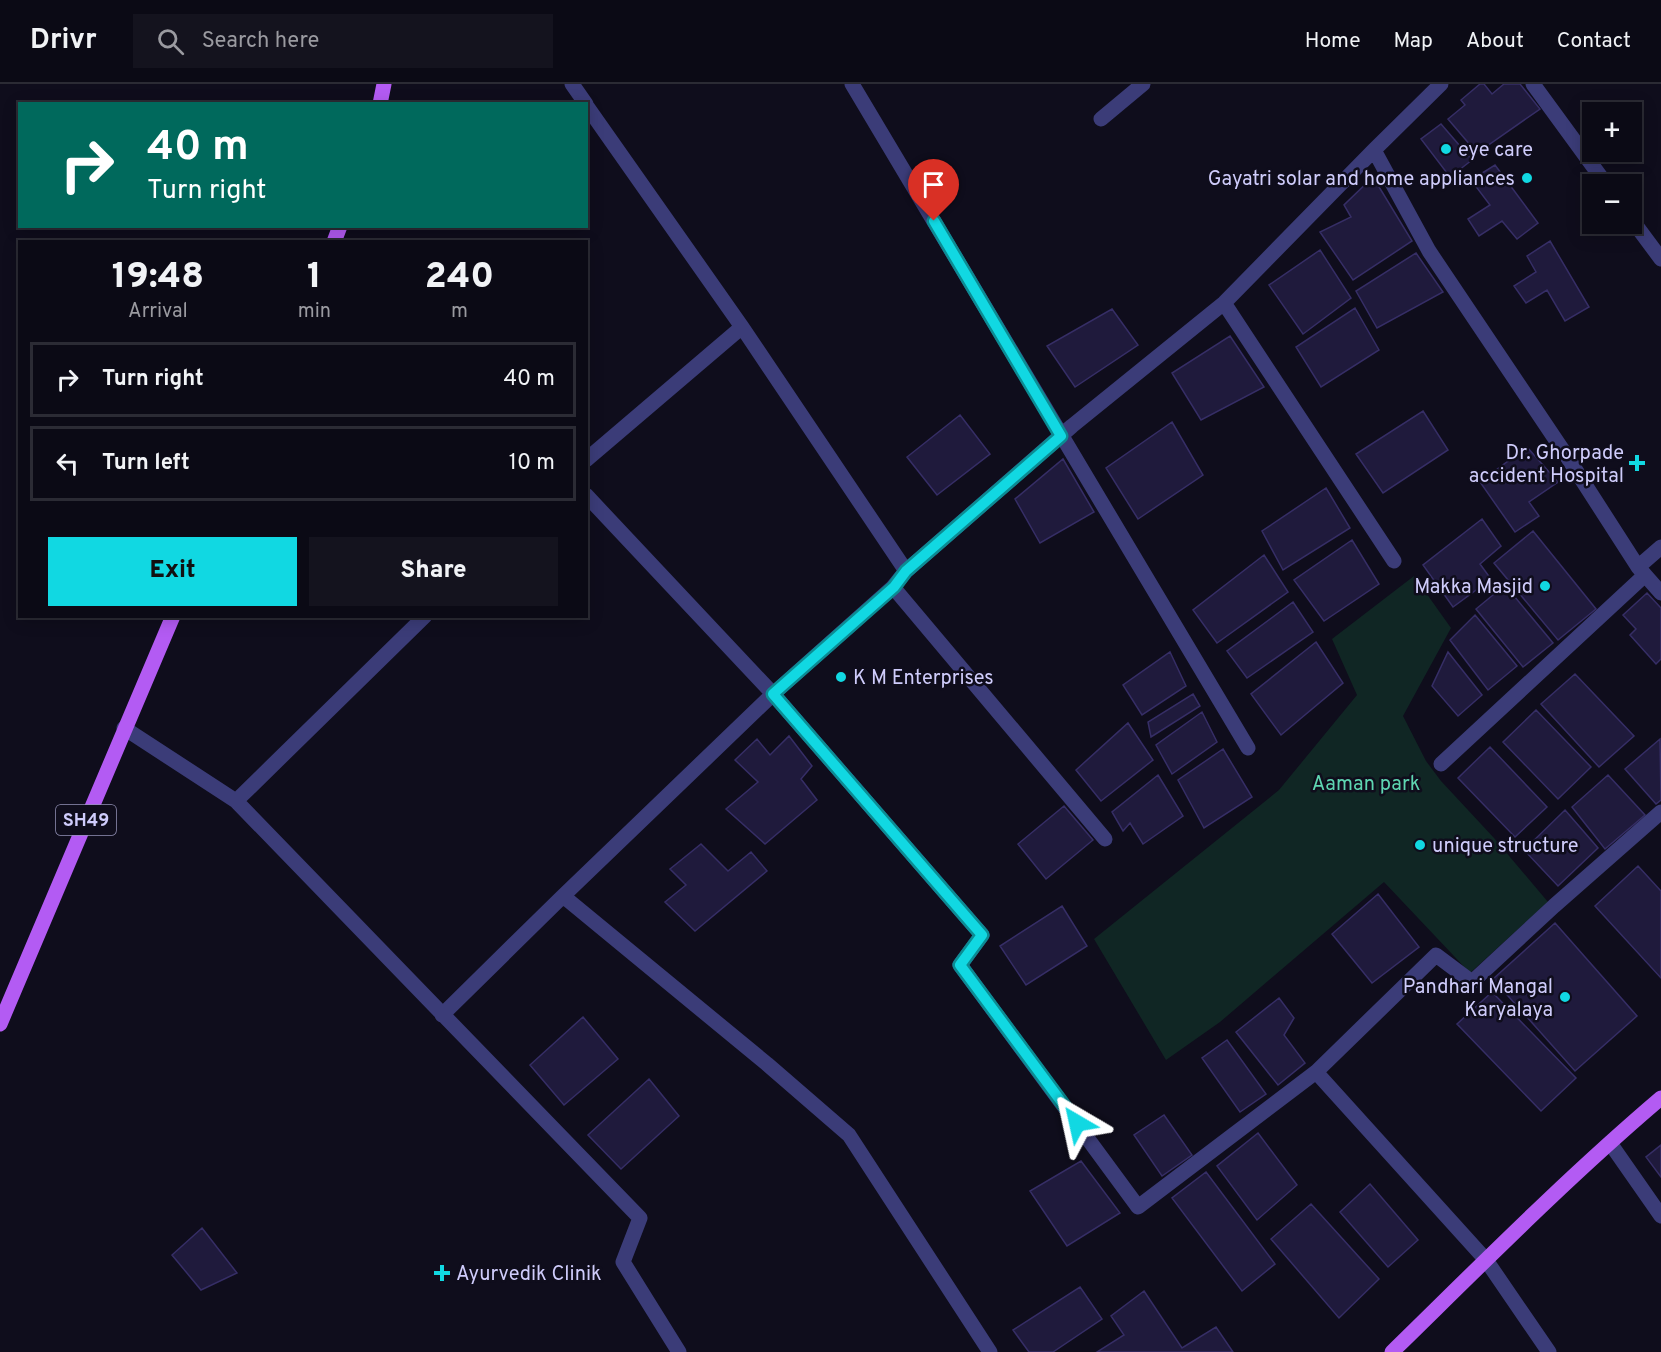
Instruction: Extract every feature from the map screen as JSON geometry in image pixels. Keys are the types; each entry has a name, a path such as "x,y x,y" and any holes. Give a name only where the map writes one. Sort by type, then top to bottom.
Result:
{"main road":[{"path":"380,102 384,84"},
{"name":"SH49","path":"0,1024 172,618"},
{"path":"1392,1352 1486,1260 1661,1098"}],"street":[{"path":"572,84 585,102"},
{"path":"852,84 1248,748"},
{"path":"1101,119 1143,84"},
{"path":"442,1015 773,694 894,587 906,571 1061,436 1224,303 1441,84"},
{"path":"1533,84 1599,174"},
{"path":"588,107 742,327 906,571"},
{"path":"1374,150 1429,251 1642,571 1661,593"},
{"path":"1642,233 1661,259"},
{"path":"1224,303 1394,561"},
{"path":"588,458 742,327"},
{"path":"588,497 773,694 982,935 960,965 1138,1207 1316,1072 1436,956 1472,982 1661,812"},
{"path":"1441,764 1642,571 1661,547"},
{"path":"894,587 1105,839"},
{"path":"236,801 423,618"},
{"path":"124,728 236,801 640,1218 623,1262 679,1352"},
{"path":"563,896 767,1064 849,1135 990,1352"},
{"path":"1316,1072 1486,1260 1549,1352"},
{"path":"1610,1143 1661,1216"}],"green space":[{"name":"Aaman park","path":"1414,576 1451,628 1403,716 1426,761 1441,781 1494,838 1548,902 1470,973 1384,882 1220,1022 1166,1060 1094,939 1279,790 1357,695 1332,639"}],"building":[{"path":"1480,84 1484,84 1492,94 1504,84 1520,84 1540,109 1477,153 1448,119 1465,105 1461,100"},
{"name":"eye care","path":"1441,124 1472,160 1450,177 1421,139"},
{"path":"1495,165 1538,223 1517,239 1502,221 1479,236 1468,219 1490,205 1471,180"},
{"path":"1373,177 1412,241 1353,280 1320,232 1351,217 1344,205"},
{"path":"1550,241 1589,307 1565,321 1547,290 1526,303 1514,286 1536,272 1527,256"},
{"path":"1320,250 1351,298 1303,334 1269,285"},
{"path":"1416,253 1443,292 1377,328 1356,291"},
{"path":"1355,308 1379,350 1321,387 1296,347"},
{"path":"1112,309 1138,345 1075,387 1047,346"},
{"path":"1230,336 1264,387 1201,420 1172,373"},
{"path":"1423,411 1448,450 1383,493 1356,454"},
{"path":"960,415 990,454 937,495 907,457"},
{"path":"1172,422 1203,475 1138,519 1106,468"},
{"path":"1527,447 1558,482 1529,502 1539,516 1515,532 1480,482"},
{"path":"1063,459 1094,512 1040,543 1015,499"},
{"path":"1326,488 1350,528 1283,570 1262,531"},
{"path":"1482,519 1501,546 1480,564 1491,579 1453,607 1423,565"},
{"name":"Makka Masjid","path":"1533,531 1596,609 1558,640 1494,563"},
{"path":"1352,540 1379,584 1324,621 1294,580"},
{"path":"1264,555 1288,592 1217,643 1193,610"},
{"path":"1505,585 1553,643 1523,667 1476,609"},
{"path":"1647,593 1661,608 1661,659 1656,664 1630,635 1636,629 1623,615"},
{"path":"1293,602 1313,632 1247,678 1227,651"},
{"path":"1475,615 1517,666 1488,690 1450,640"},
{"path":"1316,642 1343,683 1281,735 1251,694"},
{"path":"1170,652 1186,686 1142,715 1123,685"},
{"path":"1448,652 1482,695 1458,716 1432,686"},
{"path":"1575,674 1634,736 1599,767 1541,704"},
{"path":"1193,694 1200,706 1151,737 1148,722"},
{"path":"1536,710 1591,767 1558,799 1503,742"},
{"path":"1202,712 1217,742 1172,774 1156,745"},
{"path":"1128,723 1153,760 1101,801 1076,770"},
{"path":"789,736 812,766 801,779 817,800 765,844 726,809 758,782 735,760 757,739 770,755"},
{"path":"1660,739 1661,800 1656,804 1625,769"},
{"path":"1490,747 1547,807 1515,837 1458,778"},
{"path":"1223,749 1252,797 1204,828 1178,780"},
{"path":"1158,775 1183,816 1143,844 1130,823 1123,831 1112,812"},
{"path":"1608,775 1645,815 1605,849 1572,807"},
{"path":"1064,806 1093,840 1046,879 1018,844"},
{"path":"1565,810 1598,848 1558,886 1524,850"},
{"path":"701,844 728,871 751,852 767,871 695,931 665,902 686,885 670,869"},
{"path":"1638,866 1661,891 1661,978 1595,906"},
{"path":"1378,894 1419,947 1372,983 1332,934"},
{"path":"1062,906 1087,946 1026,985 1000,946"},
{"name":"Pandhari Mangal Karyalaya","path":"1555,923 1637,1016 1575,1071 1493,979"},
{"path":"1492,992 1576,1078 1541,1111 1457,1024"},
{"path":"1279,998 1294,1018 1284,1035 1305,1063 1278,1085 1236,1032"},
{"path":"583,1017 618,1059 564,1105 530,1065"},
{"path":"1227,1040 1266,1094 1240,1112 1202,1058"},
{"path":"649,1079 679,1116 621,1169 588,1135"},
{"path":"1164,1115 1192,1155 1162,1176 1134,1135"},
{"path":"1258,1133 1297,1185 1257,1220 1217,1166"},
{"path":"1661,1145 1661,1177 1646,1157"},
{"path":"1081,1161 1120,1213 1067,1246 1030,1191"},
{"path":"1206,1172 1275,1264 1242,1291 1172,1198"},
{"path":"1370,1184 1418,1240 1388,1267 1340,1212"},
{"path":"1311,1204 1379,1279 1339,1318 1271,1239"},
{"path":"202,1228 237,1273 201,1290 172,1255"},
{"path":"1080,1287 1102,1319 1053,1352 1029,1352 1013,1330"},
{"path":"1144,1291 1182,1348 1216,1327 1233,1352 1097,1352 1124,1335 1111,1316"}],"place":[{"name":"eye care","path":"1446,149"},
{"name":"Gayatri solar and home appliances","path":"1527,178"},
{"name":"Dr. Ghorpade accident Hospital","path":"1637,463"},
{"name":"Makka Masjid","path":"1545,586"},
{"name":"K M Enterprises","path":"841,677"},
{"name":"unique structure","path":"1420,845"},
{"name":"Pandhari Mangal Karyalaya","path":"1565,997"},
{"name":"Ayurvedik Clinik","path":"442,1273"}],"route":[{"path":"934,221 1061,436 906,571 894,587 773,694 982,935 960,965 1077,1123"}]}
